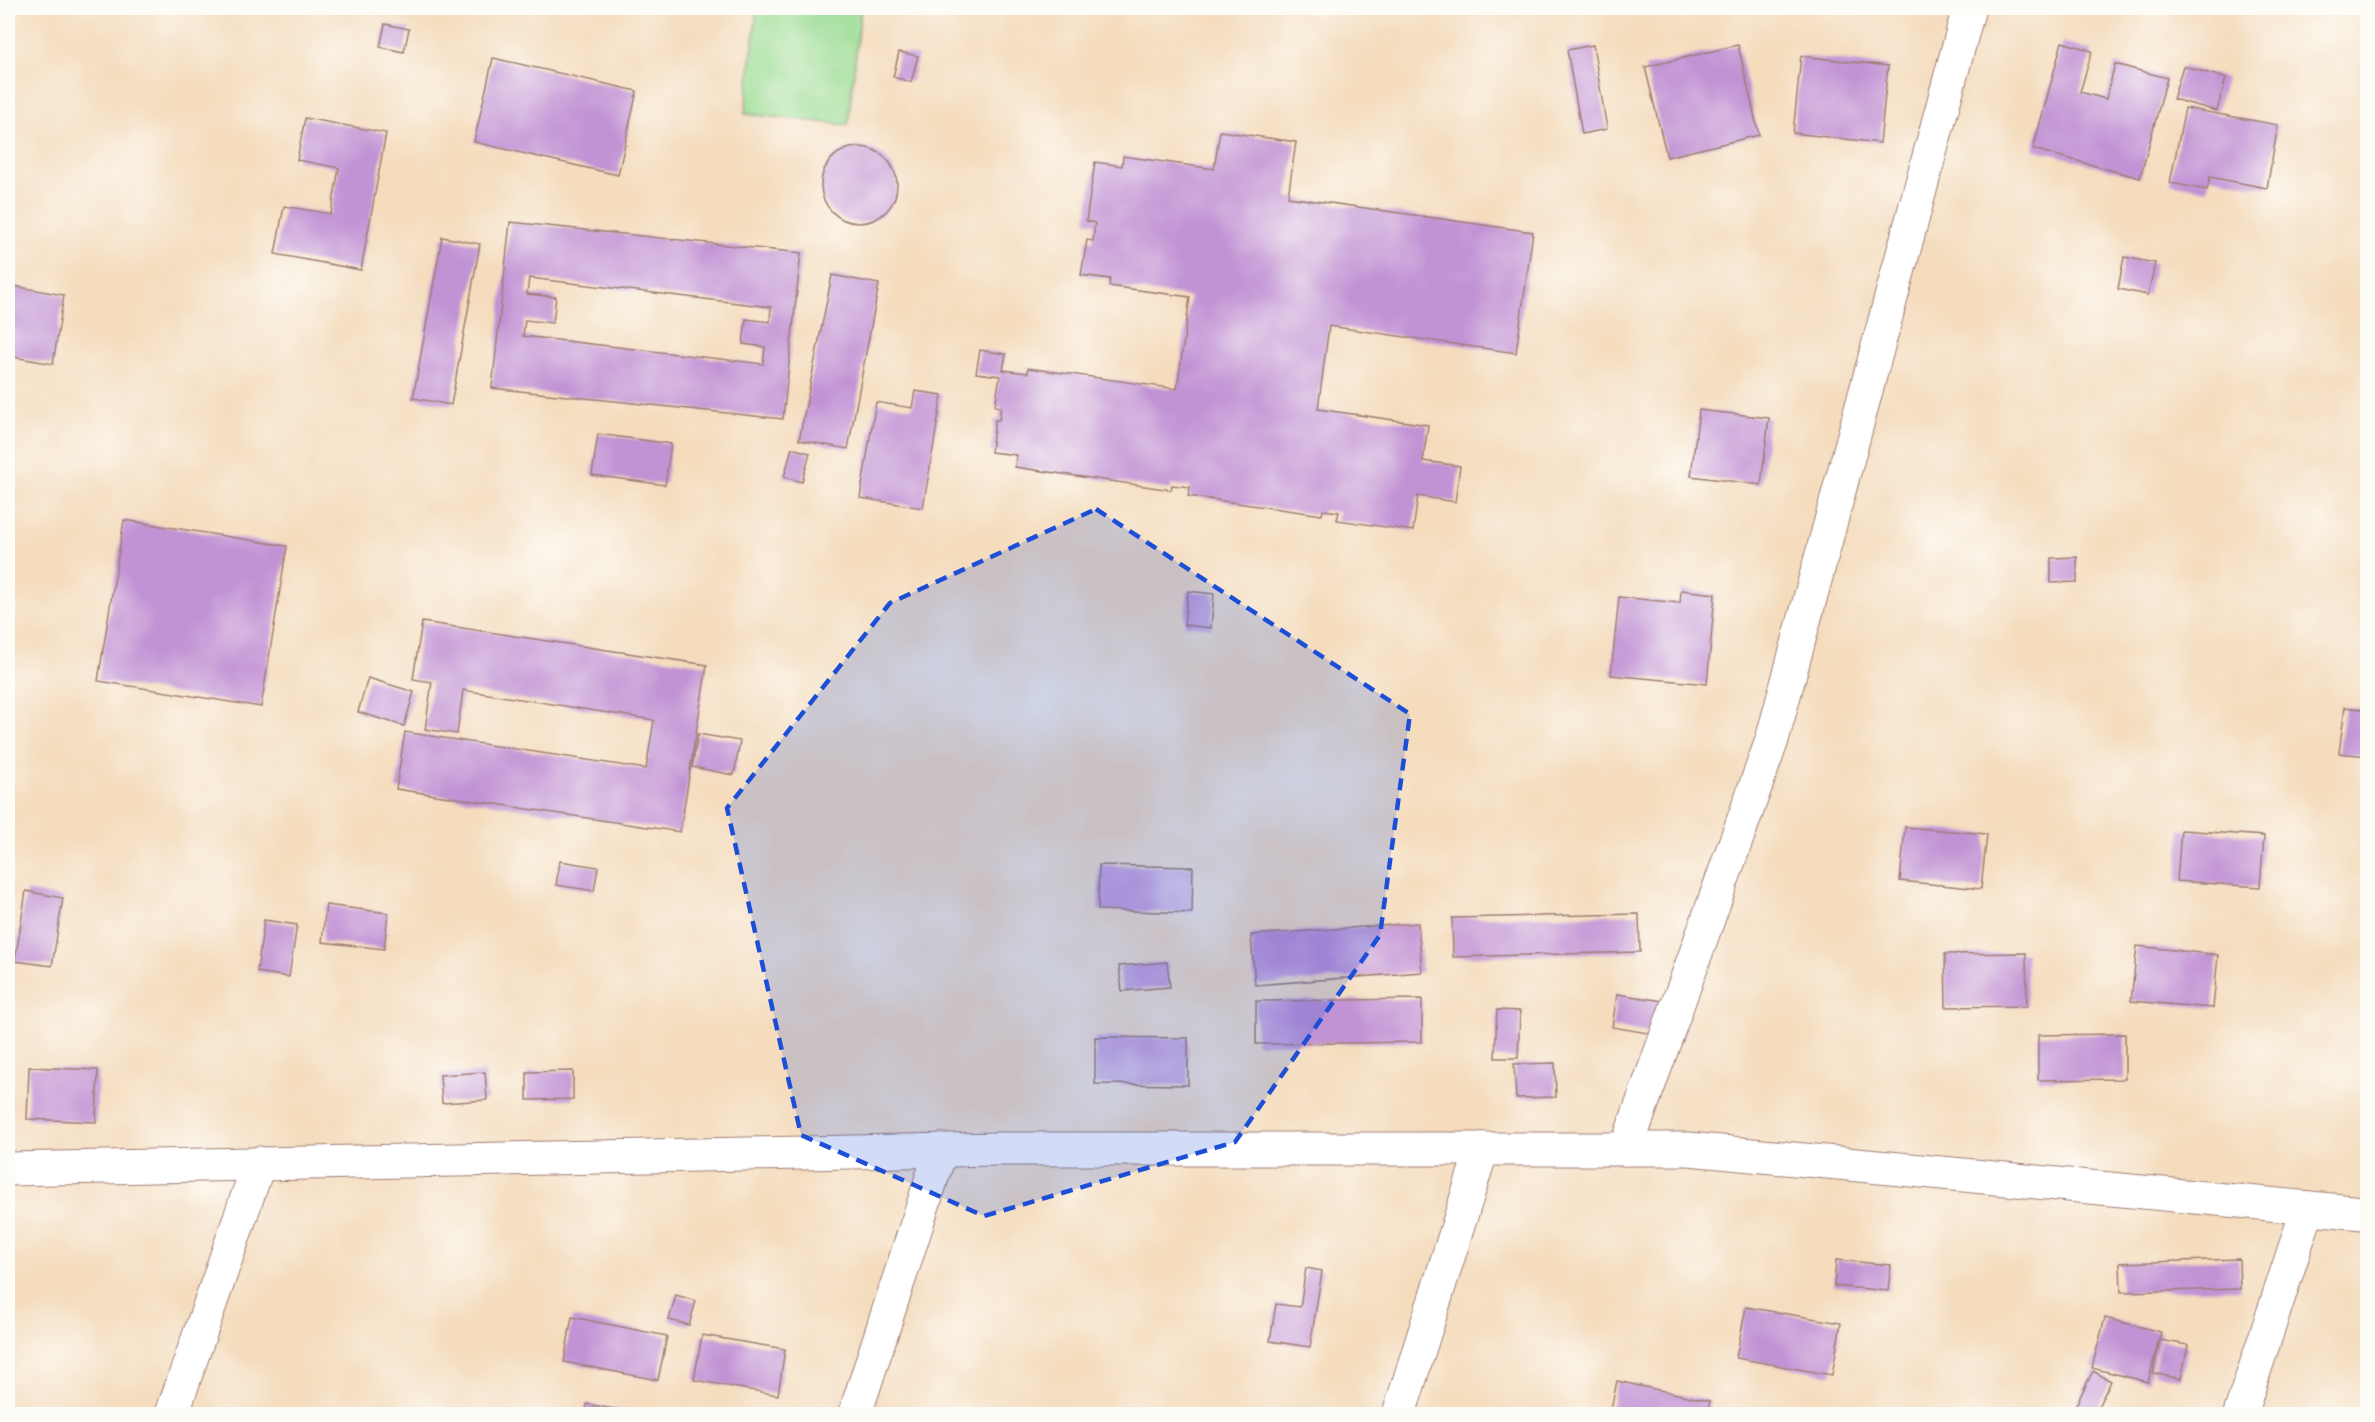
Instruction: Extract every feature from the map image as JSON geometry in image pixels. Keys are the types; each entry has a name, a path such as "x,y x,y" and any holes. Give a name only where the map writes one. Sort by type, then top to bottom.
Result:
{"street":[{"path":"1626,1149 1772,740 1969,8"},
{"path":"1399,1414 1482,1149"},
{"path":"8,1169 941,1150 1689,1149 2363,1213"},
{"path":"855,1414 941,1150"},
{"path":"172,1414 259,1164"},
{"path":"2240,1414 2308,1208"}],"highlighted area":[{"path":"1096,509 1410,714 1380,935 1235,1142 984,1216 801,1135 727,808 890,603"}],"green space":[{"path":"757,8 861,8 848,125 745,114"}],"building":[{"path":"385,24 409,29 404,52 380,47"},
{"path":"2062,42 2092,51 2080,92 2106,99 2115,64 2167,78 2140,178 2033,149"},
{"path":"1593,45 1607,129 1582,134 1567,50"},
{"path":"1738,45 1759,135 1667,157 1645,67"},
{"path":"899,52 918,56 911,82 893,77"},
{"path":"1801,56 1888,66 1880,143 1793,133"},
{"path":"493,58 637,91 618,175 474,142"},
{"path":"2183,66 2226,78 2217,111 2173,99"},
{"path":"2185,108 2278,125 2267,188 2210,177 2207,190 2170,183"},
{"path":"305,118 386,133 361,270 275,254 284,206 331,214 339,168 297,160"},
{"path":"1220,131 1296,142 1288,197 1533,232 1516,353 1329,326 1318,409 1428,425 1423,461 1460,466 1455,502 1418,496 1413,531 1337,520 1339,512 1323,510 1322,515 1188,496 1190,487 1172,485 1171,490 1015,467 1016,455 991,452 995,420 999,420 1001,407 995,406 1000,376 976,373 980,350 1006,354 1003,370 1028,373 1028,368 1177,389 1190,297 1109,286 1110,279 1081,275 1087,240 1093,241 1095,223 1086,221 1095,162 1122,166 1123,156 1214,169"},
{"path":"859,147 874,150 886,158 894,170 897,185 894,200 886,212 874,220 859,223 844,220 832,212 824,200 821,185 824,170 832,158 844,150"},
{"path":"510,222 801,253 783,419 492,388","holes":["529,278 771,307 770,322 746,319 743,344 765,347 763,364 523,336 525,320 553,323 556,297 527,294"]},
{"path":"442,237 480,244 451,405 413,398"},
{"path":"2124,257 2155,263 2148,295 2118,289"},
{"path":"832,275 879,284 848,449 799,440"},
{"path":"8,285 64,295 53,364 8,356"},
{"path":"915,391 942,395 923,508 860,498 876,402 912,408"},
{"path":"1699,410 1769,418 1761,485 1691,476"},
{"path":"598,434 671,444 665,485 592,475"},
{"path":"792,448 810,453 802,482 784,477"},
{"path":"124,520 287,546 261,707 98,681"},
{"path":"2077,557 2077,582 2051,583 2051,558"},
{"path":"1681,590 1715,594 1707,684 1611,675 1619,597 1680,603"},
{"path":"1188,591 1214,594 1211,628 1184,625"},
{"path":"422,622 707,665 680,832 396,789 405,732 646,769 654,720 463,690 457,734 425,729 432,682 413,679"},
{"path":"368,678 414,692 404,726 358,712"},
{"path":"2345,707 2368,710 2368,756 2339,753"},
{"path":"698,734 740,741 734,775 692,767"},
{"path":"1905,827 1987,834 1981,889 1900,881"},
{"path":"2181,830 2264,836 2260,887 2177,881"},
{"path":"560,861 598,867 594,891 556,885"},
{"path":"1099,865 1193,867 1192,913 1098,910"},
{"path":"26,891 63,898 52,966 15,961"},
{"path":"326,905 388,913 384,949 322,942"},
{"path":"1639,914 1640,952 1453,957 1452,918"},
{"path":"264,920 297,925 289,977 257,972"},
{"path":"1418,923 1422,972 1255,985 1251,935"},
{"path":"2137,946 2218,955 2213,1008 2131,1001"},
{"path":"2026,953 2027,1006 1946,1007 1945,954"},
{"path":"1167,962 1170,987 1122,991 1119,966"},
{"path":"1617,994 1689,1005 1683,1039 1612,1027"},
{"path":"1422,999 1422,1042 1256,1044 1256,1001"},
{"path":"1497,1010 1520,1011 1518,1058 1495,1058"},
{"path":"2125,1034 2125,1079 2038,1080 2038,1035"},
{"path":"1095,1037 1188,1038 1188,1085 1095,1084"},
{"path":"1555,1063 1556,1097 1516,1098 1514,1064"},
{"path":"29,1067 98,1070 96,1122 27,1119"},
{"path":"573,1071 573,1099 527,1100 527,1072"},
{"path":"485,1072 487,1100 442,1103 440,1075"},
{"path":"2239,1259 2240,1289 2121,1292 2120,1263"},
{"path":"1836,1260 1891,1265 1888,1291 1834,1286"},
{"path":"1306,1268 1322,1271 1310,1347 1270,1341 1276,1304 1300,1307"},
{"path":"676,1295 696,1301 689,1325 669,1320"},
{"path":"1746,1307 1841,1323 1832,1375 1736,1358"},
{"path":"572,1317 667,1336 658,1380 564,1362"},
{"path":"2105,1318 2161,1332 2148,1382 2092,1368"},
{"path":"702,1335 785,1349 778,1395 694,1380"},
{"path":"2160,1340 2188,1345 2181,1379 2153,1373"},
{"path":"2093,1371 2111,1381 2094,1414 2088,1414 2075,1407"},
{"path":"1617,1381 1710,1401 1707,1414 1610,1414"},
{"path":"587,1404 635,1413 635,1414 585,1414"}]}
